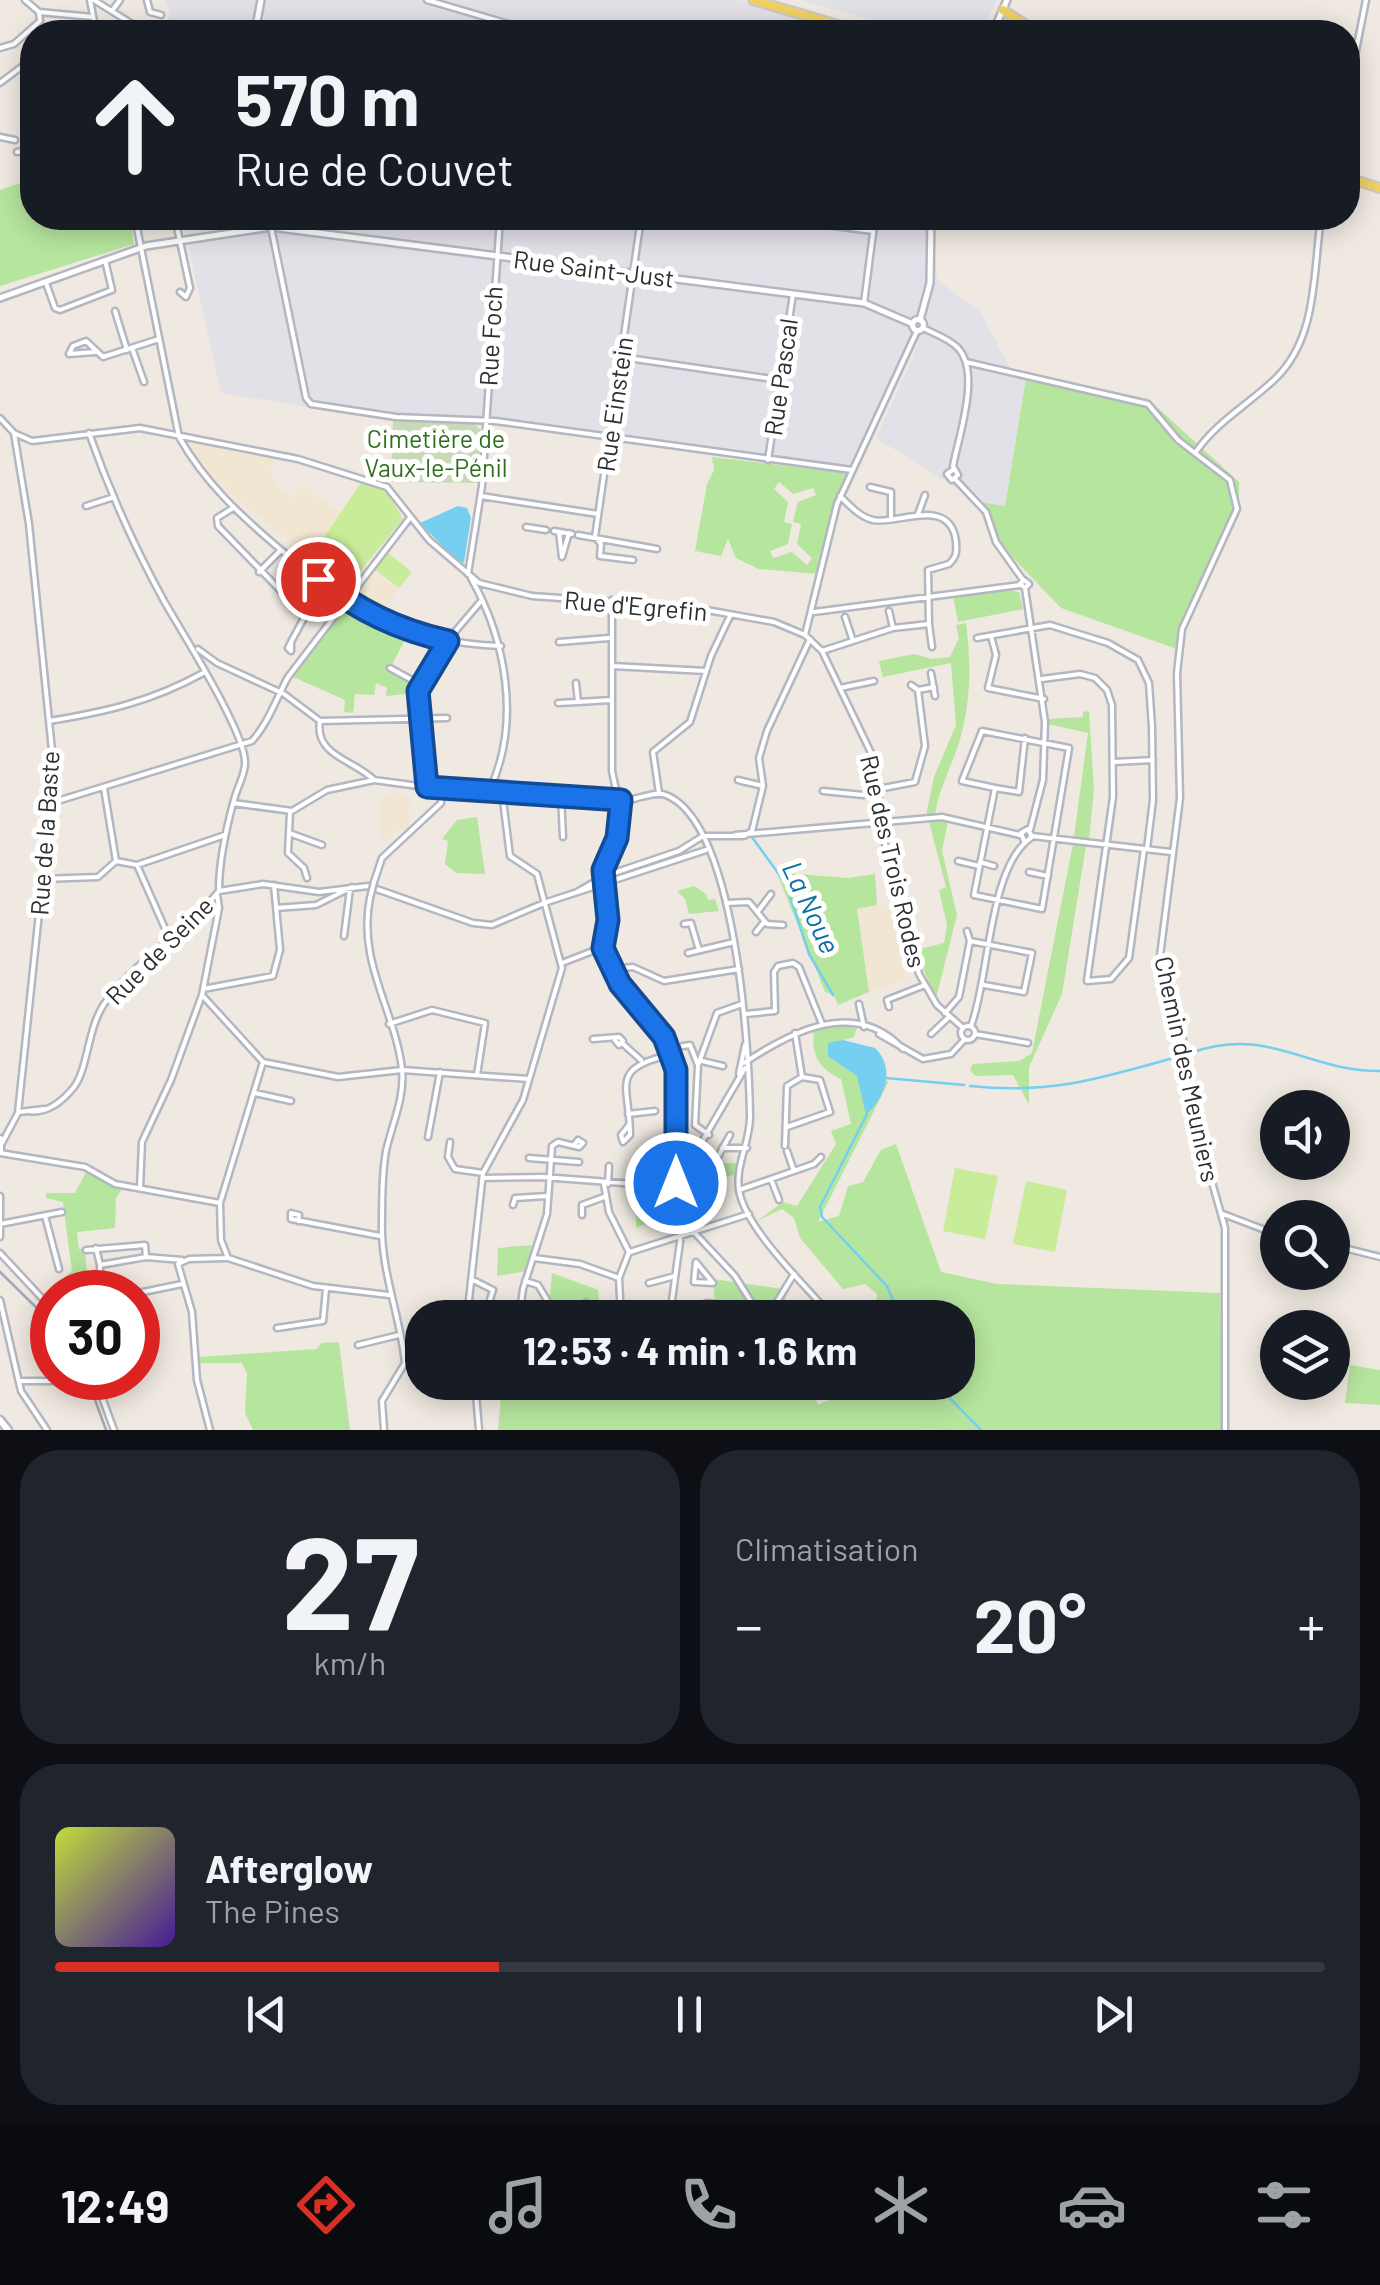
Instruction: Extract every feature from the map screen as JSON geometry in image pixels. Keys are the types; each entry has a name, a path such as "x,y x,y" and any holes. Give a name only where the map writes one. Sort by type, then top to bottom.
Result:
{"main road":[{"path":"753,0 821,20"},
{"path":"1002,10 1021,20"},
{"path":"0,1420 8,1430"}],"street":[{"path":"25,0 40,12 93,17"},
{"path":"92,0 125,20"},
{"path":"92,0 94,20"},
{"path":"112,11 120,0"},
{"path":"146,0 150,12 161,16"},
{"path":"427,0 492,20"},
{"path":"998,20 1008,0"},
{"path":"1360,30 1366,0"},
{"path":"40,12 40,20"},
{"path":"0,137 15,140"},
{"path":"137,230 179,437 195,468 281,550 344,601 415,634 501,646"},
{"path":"178,230 190,288 186,297 180,292"},
{"name":"Rue Saint-Just","path":"0,298 141,248 249,230"},
{"path":"271,230 309,402 396,418 486,420 852,470"},
{"name":"Rue Saint-Just","path":"294,230 864,303 918,326"},
{"name":"Rue Foch","path":"468,574 481,496 498,230"},
{"name":"Rue Einstein","path":"595,537 639,230"},
{"path":"864,303 874,231 866,230"},
{"path":"752,831 763,786 759,758 808,637 840,496 918,326 930,283 931,230"},
{"path":"1195,453 1218,424 1281,373 1300,346 1307,327 1320,230"},
{"path":"45,282 60,310 112,290 105,260"},
{"name":"Rue Pascal","path":"768,460 792,294"},
{"path":"114,312 144,382"},
{"path":"569,896 602,877 679,852 703,836 942,816 1022,838 1031,833 1040,802 1046,743 1042,679 1023,584 996,542 986,512 956,479 946,474 954,469 968,379 966,362 947,339 918,326"},
{"path":"95,352 86,342 74,346 69,354 95,352 108,356 159,339"},
{"path":"621,357 780,380"},
{"name":"Chemin des Meuniers","path":"966,362 1148,404 1178,440 1230,480 1236,509 1188,609 1180,647 1180,798 1161,936 1162,972 1187,1054 1200,1140 1223,1214 1225,1430"},
{"path":"0,418 14,434 36,441 140,428 239,444 387,487 410,518 468,574 501,646 506,671 502,746 490,790"},
{"path":"88,433 164,600 192,644 203,673 242,745 245,768 225,835 219,908 203,992 171,1080 142,1142 140,1188"},
{"name":"Rue de la Baste","path":"14,434 29,524 54,770 18,1113"},
{"path":"870,487 891,492 891,517"},
{"path":"481,496 598,514"},
{"path":"840,496 871,520 918,514 947,523 955,537 952,562 928,570 932,647"},
{"path":"918,514 926,496"},
{"path":"86,506 114,497"},
{"path":"234,508 218,518 218,526 305,616 291,642"},
{"path":"51,803 252,741 269,720 280,692 344,601 410,518"},
{"path":"526,528 546,530"},
{"path":"573,534 562,557 557,532 573,534 595,537 656,549"},
{"path":"595,537 601,544 600,556 632,560"},
{"path":"259,572 281,550"},
{"name":"Rue d'Egrefin","path":"468,574 480,583 532,596 690,606 774,622 808,637"},
{"path":"814,612 1023,584"},
{"path":"612,599 612,771 620,800 617,838 602,877 608,920 603,948 620,984 664,1037 670,1054 678,1097 676,1187 680,1235 671,1300"},
{"path":"427,787 421,685 448,641 482,600"},
{"path":"889,610 893,628"},
{"path":"659,794 652,757 662,742 690,722 706,671 730,616"},
{"path":"846,616 853,641"},
{"path":"822,651 893,628 929,624"},
{"path":"976,638 1050,625 1071,630 1138,660 1149,682 1153,760 1146,849 1129,958 1114,977 1090,982 1085,977 1108,845 1114,762 1112,705 1102,683 1080,674 1042,679"},
{"path":"991,636 996,655 988,688 1044,700"},
{"name":"Rue des Trois Rodes","path":"808,637 822,651 874,758 882,822 909,942 924,986 962,1028"},
{"path":"559,642 612,638"},
{"path":"192,644 217,663 280,692 320,721 447,718"},
{"path":"197,660 198,649"},
{"path":"612,666 706,671"},
{"path":"390,668 421,685"},
{"path":"48,720 112,711 164,695 203,673"},
{"path":"931,673 936,696"},
{"path":"840,688 874,681"},
{"path":"576,683 578,702"},
{"path":"823,791 864,796 910,787 915,782 925,746 918,690 912,685"},
{"path":"918,690 934,687"},
{"path":"558,703 612,700"},
{"path":"320,721 328,750 374,780"},
{"path":"994,788 974,895 1042,909 1069,748 1025,738 982,731 962,780 1019,792 1025,738"},
{"path":"1114,762 1153,760"},
{"path":"233,803 290,811 324,791 374,780 440,789 620,800 659,794 693,816 726,902 739,968 748,1063 746,1148 739,1190 749,1214 817,1300"},
{"path":"745,782 763,786"},
{"path":"104,788 116,861"},
{"path":"384,1430 382,1400 405,1363 389,1295 382,1236 384,1161 398,1111 402,1070 374,976 366,922 382,858 441,803 440,789"},
{"path":"470,1300 483,1176 529,1080 562,963 537,874 510,856 502,792"},
{"path":"561,795 563,838"},
{"path":"290,811 288,854 304,868 307,878"},
{"path":"288,832 322,846"},
{"path":"976,1034 971,1026 984,985 998,901 1022,838 1031,833 1172,852"},
{"path":"116,861 136,865 225,835"},
{"path":"218,892 274,885 319,892 374,886 482,925 512,920 544,903 707,849"},
{"path":"42,879 98,877 116,861"},
{"path":"958,862 994,866"},
{"path":"136,865 171,942"},
{"path":"1028,872 1048,876"},
{"path":"203,992 272,976 280,950 274,885"},
{"path":"276,908 322,902 351,888"},
{"path":"344,936 351,888"},
{"name":"Rue de Seine","path":"18,1113 56,1105 78,1081 83,1054 104,1004 218,892"},
{"path":"319,892 322,902"},
{"path":"758,912 771,894"},
{"path":"726,902 747,901 764,922 783,926"},
{"path":"684,924 691,922 699,950"},
{"path":"756,932 764,922"},
{"path":"931,1034 959,997 970,940 966,931"},
{"path":"970,940 1032,956 1024,992 984,985"},
{"path":"688,953 734,942"},
{"path":"562,963 603,948"},
{"path":"744,1014 775,1011 774,972 778,966 793,963 799,967 822,1024"},
{"path":"613,969 634,967 664,981 739,968"},
{"path":"889,1007 887,1000 924,986"},
{"path":"203,992 264,1062 338,1077 402,1070 529,1080"},
{"path":"708,1135 695,1126 700,1063 717,1013 743,1004"},
{"path":"860,1004 864,1027"},
{"path":"388,1024 432,1010 485,1023 477,1074"},
{"path":"676,1187 748,1063 795,1032 822,1024 864,1027 903,1050 933,1060 951,1054 976,1034 1028,1043"},
{"path":"964,1040 962,1028 971,1026"},
{"path":"795,1032 802,1078"},
{"path":"593,1038 622,1043 642,1061"},
{"path":"746,1039 748,1088"},
{"path":"683,1046 690,1046 700,1063"},
{"path":"630,1125 624,1083 628,1074 642,1061 670,1054"},
{"path":"228,1258 222,1240 220,1203 264,1062"},
{"path":"700,1063 724,1066"},
{"path":"428,1138 440,1072"},
{"path":"786,1126 830,1112 823,1083 802,1078 785,1090 786,1149 794,1171"},
{"path":"738,1079 746,1080"},
{"path":"254,1093 291,1100"},
{"path":"628,1114 655,1111"},
{"path":"18,1113 2,1147 84,1167 115,1184 220,1203"},
{"path":"714,1162 730,1135"},
{"path":"450,1142 448,1158 455,1169 483,1176 676,1187"},
{"path":"522,1300 548,1214 552,1146 576,1144"},
{"path":"722,1148 746,1148"},
{"path":"739,1190 794,1171 821,1156"},
{"path":"529,1158 579,1162"},
{"path":"609,1166 604,1198 629,1252 619,1278 620,1300"},
{"path":"657,1186 658,1170"},
{"path":"771,1179 780,1200"},
{"path":"0,1196 0,1237"},
{"path":"512,1205 515,1198 547,1196"},
{"path":"582,1215 582,1205 604,1198"},
{"path":"1,1224 62,1212"},
{"path":"629,1252 749,1214"},
{"path":"1223,1214 1260,1228"},
{"path":"45,1215 59,1269"},
{"path":"679,1216 734,1276 750,1300"},
{"path":"298,1221 382,1236"},
{"path":"86,1250 145,1244 146,1257"},
{"path":"96,1248 100,1270"},
{"path":"1350,1249 1380,1256"},
{"path":"0,1253 30,1285"},
{"path":"100,1265 146,1257 228,1258 326,1288 389,1295"},
{"path":"534,1258 580,1264 619,1278"},
{"path":"182,1260 178,1270 192,1312 197,1380 210,1430"},
{"path":"698,1262 714,1282 694,1282 695,1270 698,1262"},
{"path":"778,1300 794,1274"},
{"path":"649,1282 676,1276"},
{"path":"473,1280 493,1290 490,1300"},
{"path":"525,1281 538,1285 547,1300"},
{"path":"160,1288 182,1284"},
{"path":"277,1328 323,1321 326,1288"},
{"path":"0,1300 21,1391 47,1430"},
{"path":"358,1345 399,1335"},
{"path":"20,1380 30,1380"},
{"path":"104,1400 114,1430"},
{"path":"476,1400 479,1430"}],"shaded area":[{"path":"165,0 740,0 809,20 166,20 170,15"},
{"path":"800,0 997,0 987,20 871,20"},
{"path":"185,230 934,230 937,280 980,311 1010,368 1027,373 1005,506 979,502 876,438 913,357 932,292 851,470 492,417 479,417 473,423 393,421 221,393"},
{"path":"192,444 277,457 271,468 274,484 293,497 303,485 341,513 309,556 225,490 226,483 220,485 208,476 190,452"},
{"path":"373,571 399,589 381,614 353,602 351,596"},
{"path":"393,791 410,800 408,832 393,830 392,839 381,838 382,796 392,797"},
{"path":"899,903 904,930 895,937 901,939 908,958 910,966 905,967 909,979 869,992 857,909"}],"green space":[{"path":"20,183 20,230 132,230 134,244 0,286 0,190"},
{"path":"1027,373 1148,399 1239,482 1239,510 1177,649 1061,608 997,541 991,517 979,502 1005,506"},
{"name":"Cimetière de Vaux-le-Pénil","path":"393,421 473,423 481,430 478,483 391,482"},
{"path":"712,457 847,473 819,574 759,569 736,558 728,539 721,556 695,551 707,484 714,470","holes":["779,482 793,494 813,488 816,495 798,502 793,522 801,524 797,544 812,558 807,565 792,552 773,558 770,551 788,544 792,524 784,522 788,502 774,489"]},
{"path":"362,481 386,490 403,519 344,591 340,591 306,564"},
{"path":"387,552 412,572 399,588 374,569"},
{"path":"1004,589 1019,592 1023,609 958,622 953,596"},
{"path":"346,605 408,634 389,670 418,686 416,693 386,696 387,688 376,683 374,695 355,694 353,713 344,712 345,700 293,677"},
{"path":"966,623 969,678 965,718 935,814 926,815 934,777 956,725 951,663 883,677 879,661 914,654 932,659 950,657 959,638 956,625"},
{"path":"1089,711 1094,790 1089,839 1074,837 1088,733 1048,724 1048,719 1083,717 1083,712"},
{"path":"477,817 485,874 456,873 445,864 448,841 442,839 457,820"},
{"path":"948,821 942,851 957,915 936,998 915,950 944,943 947,925 939,890 946,887 929,822"},
{"path":"1073,844 1086,846 1062,994 1029,1067 1029,1105 1013,1075 975,1076 970,1070 973,1064 1019,1061 1032,1053"},
{"path":"784,873 848,878 875,874 877,905 857,909 869,992 838,1005 834,995 825,992 778,876"},
{"path":"694,886 708,900 715,899 719,911 689,914 685,899 677,891"},
{"path":"835,1024 857,1028 854,1037 831,1044 882,1081 889,1081 818,1222 839,1216 848,1186 863,1182 881,1150 896,1144 941,1272 997,1284 1220,1293 1223,1430 498,1430 501,1400 816,1400 818,1405 829,1400 975,1400 975,1300 876,1300 877,1294 865,1284 843,1289 800,1238 794,1218 782,1209 757,1221 783,1202 797,1206 836,1144 831,1131 851,1124 841,1079 818,1060 814,1029"},
{"path":"724,1163 739,1163 736,1174 682,1191 687,1177"},
{"path":"955,1168 998,1176 985,1239 943,1231"},
{"path":"86,1172 123,1188 116,1198 115,1228 77,1232 79,1249 85,1249 86,1270 72,1270 63,1202 46,1198 46,1193 75,1193"},
{"path":"1026,1181 1067,1190 1055,1252 1013,1244"},
{"path":"647,1188 670,1192 675,1202 659,1207 658,1219 636,1228 636,1198 647,1198"},
{"path":"532,1245 527,1271 497,1276 498,1248"},
{"path":"552,1273 598,1290 599,1300 550,1300"},
{"path":"713,1279 783,1289 786,1300 715,1300"},
{"path":"339,1342 350,1430 253,1430 245,1413 247,1374 242,1363 200,1363 199,1357 316,1349 322,1343"},
{"path":"1350,1365 1380,1370 1380,1405 1345,1403 1350,1400"}],"water":[{"path":"458,506 467,508 471,518 464,562 460,564 420,523"},
{"path":"843,1040 875,1048 885,1065 883,1092 866,1115 857,1076 828,1056 828,1043"}],"waterway":[{"name":"La Noue","path":"752,837 786,884 809,954 833,995"},
{"path":"1190,1053 1218,1046 1265,1046 1330,1064 1380,1071"},
{"path":"970,1086 1054,1086 1184,1055"},
{"path":"886,1078 964,1085"},
{"name":"La Noue","path":"867,1114 820,1207 822,1217 887,1286 893,1300"},
{"name":"La Noue","path":"952,1400 981,1430"}],"railway":[{"path":"0,1272 30,1301"},
{"path":"95,1400 106,1430"}],"route":[{"path":"318,579 361,610 415,634 448,641 418,691 427,787 621,800 623,813 617,838 603,870 608,920 602,944 620,984 664,1037 676,1070 676,1183"}]}
